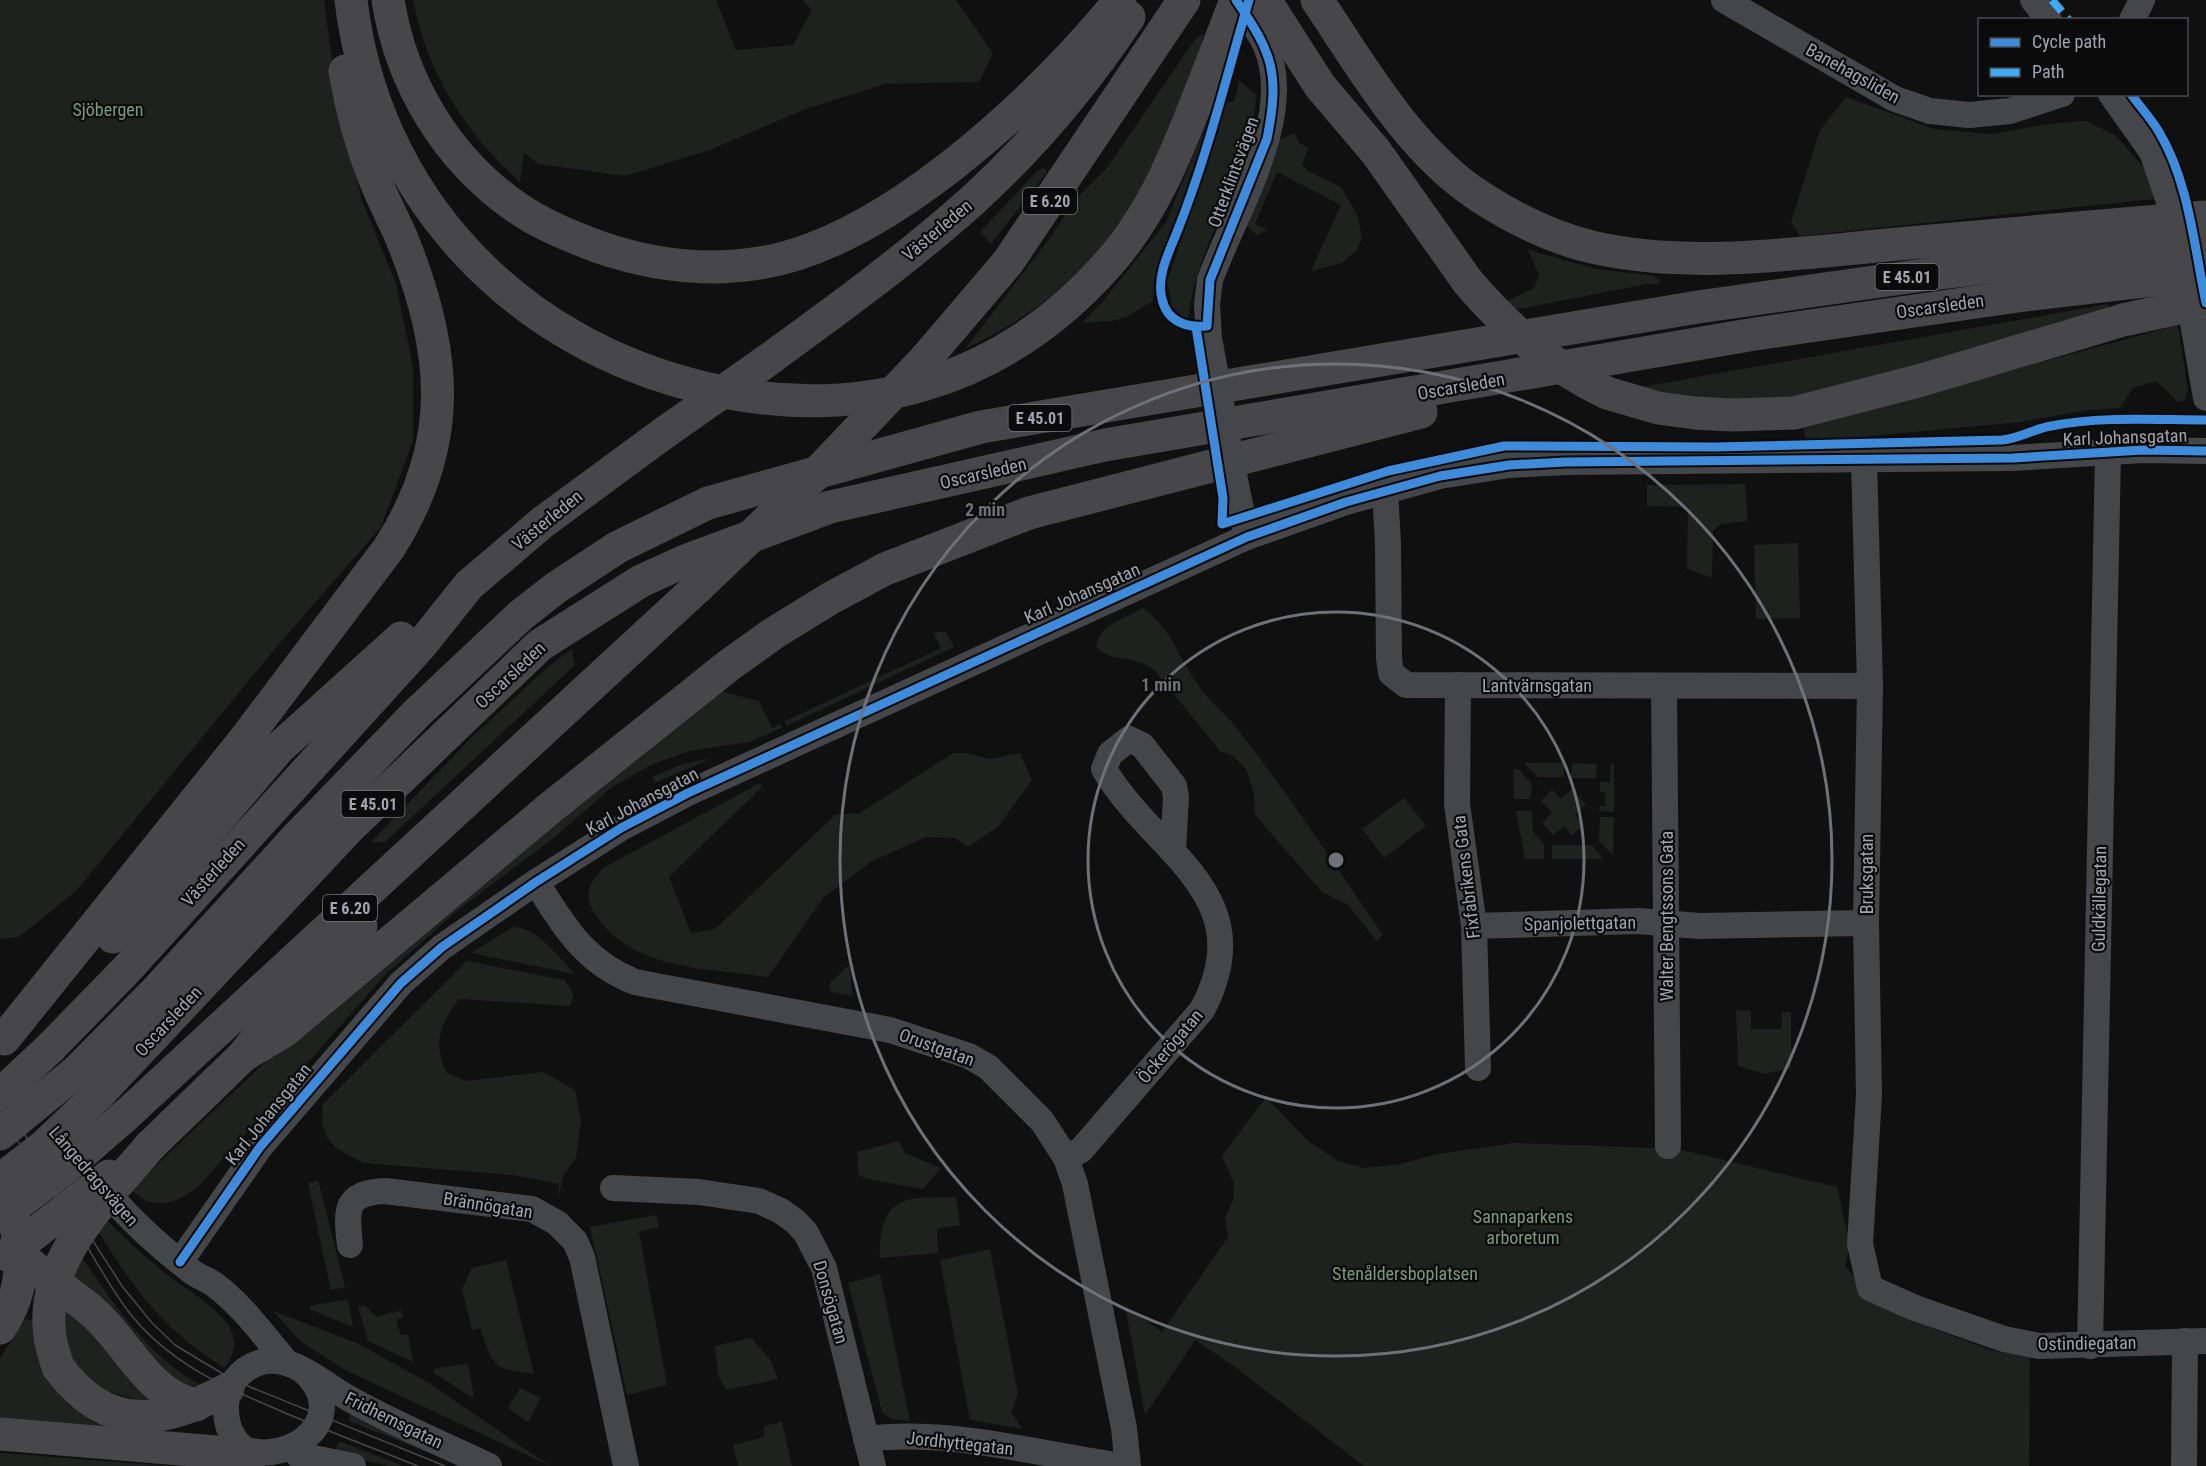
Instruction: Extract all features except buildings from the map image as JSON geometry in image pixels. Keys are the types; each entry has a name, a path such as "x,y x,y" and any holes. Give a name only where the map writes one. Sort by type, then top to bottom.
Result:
{"highway":[{"path":"2,1040 231,757 389,548 404,525 427,470 433,448 439,397 433,336 402,240 374,177 355,123 339,38 340,0"},
{"path":"351,0 369,89 395,152 423,199 500,287 554,327 627,365 694,385 772,401 822,402 872,398 915,388 984,361 1028,334 1065,305 1107,266 1139,226 1166,179 1236,0"},
{"path":"388,0 401,50 432,121 460,156 499,195 526,214 562,233 634,259 703,267 761,263 794,255 826,243 879,216 927,184 1033,95 1126,6"},
{"name":"E 6.20","path":"0,1217 64,1169 125,1116 698,587 816,474 927,357 1008,262 1184,0"},
{"path":"1265,0 1320,86 1376,152 1468,282 1521,338 1562,368 1607,393 1658,408 1695,413 1731,415 1794,413 1922,380 2123,320 2199,310"},
{"path":"1317,0 1403,124 1453,176 1478,195 1529,224 1593,247 1682,258 1771,255 2206,217"},
{"name":"Västerleden","path":"0,1095 50,1048 127,969 421,645 469,585 543,522 869,286 975,198 1072,95 1126,6"},
{"name":"Oscarsleden","path":"0,1134 77,1071 159,988 298,836 417,713 521,615 557,587 618,547 708,503 981,427 1698,307 1930,274 2206,242"},
{"name":"Oscarsleden","path":"0,1182 44,1146 99,1094 351,826 540,645 642,581 686,561 831,507 1106,445 1878,315 2206,274"},
{"path":"244,1055 284,1031 550,808 728,666 774,633 885,568 1029,513 1443,406 1504,379"},
{"path":"2,1040 49,1007 179,865 279,748 414,626 469,585"},
{"path":"236,1379 196,1405 150,1417 115,1414 87,1398 58,1367 48,1326 49,1304 55,1281 94,1212 150,1147 244,1055 272,1019 575,701"},
{"path":"10,1257 150,1147"},
{"path":"0,1182 13,1211 10,1257 14,1301 0,1328"},
{"path":"10,1257 43,1276 96,1315 158,1386 172,1397 196,1405"},
{"path":"0,1434 252,1455"}],"street":[{"name":"Otterklintsvägen","path":"1236,0 1266,46 1274,96 1267,139 1210,280 1207,303 1209,338 1247,537"},
{"name":"Banehagsliden","path":"1724,0 1895,99 1930,111 1969,115 2010,111 2056,96"},
{"path":"2033,0 2047,18"},
{"path":"2133,18 2142,0"},
{"path":"2113,96 2138,128 2152,152 2169,201"},
{"path":"2199,310 2206,398"},
{"name":"Karl Johansgatan","path":"186,1267 260,1147 401,983 442,947 536,882 621,828 688,793 1247,537 1385,491 1440,477 1509,465 1566,462 2013,458 2108,452 2206,451"},
{"name":"Guldkällegatan","path":"2090,1346 2108,452"},
{"name":"Bruksgatan","path":"1864,459 1870,686 1866,923 1869,1095 1860,1244 1870,1288"},
{"name":"Lantvärnsgatan","path":"1385,491 1388,544 1388,651 1391,673 1406,685 1870,686"},
{"name":"Fixfabrikens Gata","path":"1458,685 1457,804 1474,926 1478,1068"},
{"name":"Walter Bengtssons Gata","path":"1664,686 1668,1146"},
{"name":"Öckerögatan","path":"1066,1158 1081,1150 1097,1132 1202,1010 1213,990 1221,964 1219,922 1209,901 1173,850"},
{"name":"Orustgatan","path":"536,882 571,935 593,960 611,973 635,982 890,1030 969,1056 988,1067 1021,1099 1042,1121 1066,1158 1075,1184 1088,1242 1094,1290 1124,1428 1126,1466"},
{"name":"Spanjolettgatan","path":"1474,926 1638,921 1666,924 1866,923"},
{"name":"Långedragsvägen","path":"0,1073 39,1113 120,1209 158,1246 214,1284 243,1311 294,1366"},
{"name":"Donsögatan","path":"613,1188 699,1192 759,1201 781,1210 796,1222 806,1233 824,1268 873,1466"},
{"name":"Brännögatan","path":"350,1245 347,1215 349,1207 353,1200 365,1192 385,1191 532,1209 557,1223 575,1241 582,1257 626,1466"},
{"name":"Långedragsvägen","path":"186,1267 240,1328 246,1343 236,1379"},
{"name":"Ostindiegatan","path":"1870,1288 1915,1308 2004,1339 2039,1346 2196,1341"},
{"path":"2184,1466 2196,1341"},
{"path":"294,1366 267,1361 236,1379 228,1425 238,1443 252,1455 271,1462 298,1455 353,1466"},
{"name":"Fridhemsgatan","path":"294,1366 316,1387 323,1410 315,1438 298,1455"},
{"name":"Fridhemsgatan","path":"294,1366 352,1400 489,1466"},
{"name":"Jordhyttegatan","path":"866,1439 891,1436 938,1438 1126,1466"}],"green space":[{"name":"Sjöbergen","path":"0,0 324,0 333,68 361,198 396,284 413,367 413,441 381,527 278,645 77,890 19,937 0,939"},
{"path":"413,0 716,0 736,50 793,45 812,10 802,0 956,0 993,53 979,82 885,84 803,110 710,150 625,176 539,164 524,153 520,182 482,143 451,100 428,52"},
{"path":"1204,32 1200,50 1162,147 1145,184 1119,226 1082,269 1039,306 965,349 1049,239 1076,199 1106,169 1194,41"},
{"path":"1239,81 1256,94 1252,124 1235,181 1201,265 1188,324 1172,306 1167,281 1216,139 1226,102 1234,102"},
{"path":"1846,97 1934,129 1991,134 2047,124 2086,121 2115,135 2146,170 2155,199 1800,236 1791,222 1820,130"},
{"path":"1206,125 1208,125 1192,181 1154,280 1153,301 1127,317 1112,321 1082,323 1105,299 1166,222"},
{"path":"1295,133 1299,143 1308,148 1302,165 1308,171 1341,187 1357,214 1362,238 1357,250 1342,263 1311,271 1341,205 1277,172 1255,224 1268,230 1257,235 1246,225 1277,141"},
{"path":"1044,168 1047,172 991,244 980,232 1038,170"},
{"path":"1528,250 1597,269 1654,276 1661,281 1658,284 1647,284 1508,311 1501,304 1534,288 1539,275"},
{"path":"2108,304 2109,312 1817,395 1710,406 1636,388"},
{"path":"2178,325 2188,390 2185,400 2178,402 2156,381 2133,388 2120,408 2087,410 2021,422 1805,442 1804,427"},
{"path":"1745,484 1748,521 1721,524 1713,531 1712,578 1687,569 1688,507 1647,506 1647,485"},
{"path":"1798,543 1800,618 1756,619 1754,545"},
{"path":"1143,608 1168,634 1202,690 1255,751 1292,803 1383,935 1377,941 1348,905 1322,892 1255,815 1254,793 1246,769 1233,756 1220,751 1156,672 1140,662 1109,655 1096,647 1098,639 1107,627"},
{"path":"946,632 954,647 786,726 785,721 941,648 934,634"},
{"path":"572,649 574,666 385,842 371,842 473,736 550,665"},
{"path":"719,691 759,701 772,728 780,724 782,728 749,742 689,751 651,765 612,787 556,836 457,911 386,974 199,1186 174,1201 165,1203 148,1201 131,1189 297,1032"},
{"path":"953,753 966,753 990,759 1020,753 1032,780 998,827 968,847 955,838 926,837 872,861 824,897 768,977 673,964 650,957 629,947 611,933 591,907 588,894 591,883 605,867 760,783 762,787 669,877 691,933 715,929 835,815 860,813"},
{"path":"714,757 655,783 652,777 680,765"},
{"path":"1524,763 1564,763 1564,777 1538,777"},
{"path":"1572,763 1597,764 1596,778 1571,778"},
{"path":"1611,763 1614,763 1614,812 1599,811 1600,806 1605,806 1605,793 1600,792 1600,782 1610,782"},
{"path":"1513,769 1518,769 1532,784 1531,799 1514,799"},
{"path":"1572,789 1586,805 1575,815 1584,825 1572,835 1564,826 1553,835 1542,823 1552,813 1541,801 1552,790 1561,799"},
{"path":"1404,798 1426,826 1384,858 1362,829"},
{"path":"1516,811 1532,811 1533,832 1544,844 1544,859 1525,859"},
{"path":"1600,817 1614,817 1613,855 1599,841"},
{"path":"1552,845 1592,845 1603,859 1552,859"},
{"path":"513,927 522,928 539,937 575,974 471,953"},
{"path":"467,961 564,980 572,992 573,999 570,1006 459,999 447,1017 439,1043 442,1062 447,1073 466,1081 543,1072 575,1090 581,1122 576,1158 564,1174 558,1199 559,1184 514,1175 364,1163 336,1147 326,1135 322,1117 323,1104"},
{"path":"849,965 853,996 832,992 829,989 830,983"},
{"path":"1736,1010 1751,1011 1751,1029 1781,1029 1782,1012 1791,1012 1791,1068 1765,1074 1738,1066"},
{"path":"1266,1097 1308,1141 1338,1161 1364,1168 1400,1164 1437,1154 1514,1143 1678,1149 1837,1187 1850,1245 1845,1266 1876,1303 1916,1322 1993,1351 2030,1356 2029,1466 1364,1466 1235,1367 1195,1340 1145,1415 1125,1305 1162,1332 1228,1237 1225,1217 1233,1200 1234,1184 1222,1156"},
{"path":"898,1141 905,1153 941,1168 923,1189 866,1179 859,1175 857,1152"},
{"path":"318,1180 345,1287 331,1290 308,1183"},
{"path":"956,1197 960,1225 937,1229 938,1253 880,1258 883,1225 886,1217 896,1205 915,1198"},
{"path":"656,1215 659,1227 639,1232 667,1385 627,1395 590,1227"},
{"path":"105,1218 168,1276 214,1309 228,1325 233,1336 234,1347 231,1358 224,1368 183,1338 138,1290 97,1229"},
{"path":"990,1249 1018,1394 1011,1412 1022,1429 970,1420 940,1260"},
{"path":"80,1255 119,1310 148,1344 164,1360 201,1385 184,1388 69,1281"},
{"path":"506,1260 534,1374 502,1368 496,1364 488,1351 480,1328 472,1330 462,1289 472,1268"},
{"path":"880,1274 910,1421 892,1419 882,1412 848,1283"},
{"path":"65,1299 157,1396 136,1400 98,1388 70,1358 63,1339"},
{"path":"348,1299 353,1327 311,1310 310,1306"},
{"path":"364,1305 377,1317 402,1310 403,1317 396,1320 401,1335 408,1334 413,1362 368,1341 358,1307"},
{"path":"273,1311 357,1343 429,1383 550,1466 345,1370 301,1342"},
{"path":"25,1319 32,1320 37,1355 51,1384 73,1408 103,1426 0,1425 0,1358"},
{"path":"751,1338 770,1359 778,1379 726,1390 718,1375 715,1346"},
{"path":"468,1363 474,1396 471,1397 433,1372 434,1369"},
{"path":"520,1388 541,1398 528,1422 508,1408"},
{"path":"350,1414 462,1466 349,1421"},
{"path":"782,1422 792,1466 738,1466 733,1445 764,1437 764,1426"},
{"path":"339,1441 403,1466 389,1466 334,1453"},
{"path":"0,1453 170,1466 0,1466"}],"tram line":[{"path":"0,1112 23,1132 122,1286 152,1323 175,1345 233,1380 445,1466"},
{"path":"0,1124 20,1143 54,1189 97,1264 128,1311 161,1345 198,1372 240,1393 418,1466"}],"marked path":[{"path":"2052,0 2067,18"}],"cycle path":[{"path":"1236,0 1248,19 1258,35 1270,65 1273,80 1271,116 1267,139 1210,280 1207,326 1192,326 1179,322 1168,313 1162,299 1162,273 1207,146 1216,117 1241,29 1249,0"},
{"path":"2133,96 2159,132 2177,172 2189,215 2206,303"},
{"path":"1196,327 1223,498 1222,524 1388,471 1504,446 1716,447 2002,440 2045,427 2089,421 2206,420"},
{"path":"180,1262 260,1147 401,983 442,947 536,882 621,828 688,793 1247,537 1346,502 1440,476 1509,465 1566,462 2013,458 2143,450 2206,451"}],"park label":[{"name":"Sannaparkens arboretum","path":"1523,1226"},
{"name":"Stenåldersboplatsen","path":"1405,1273"}]}
